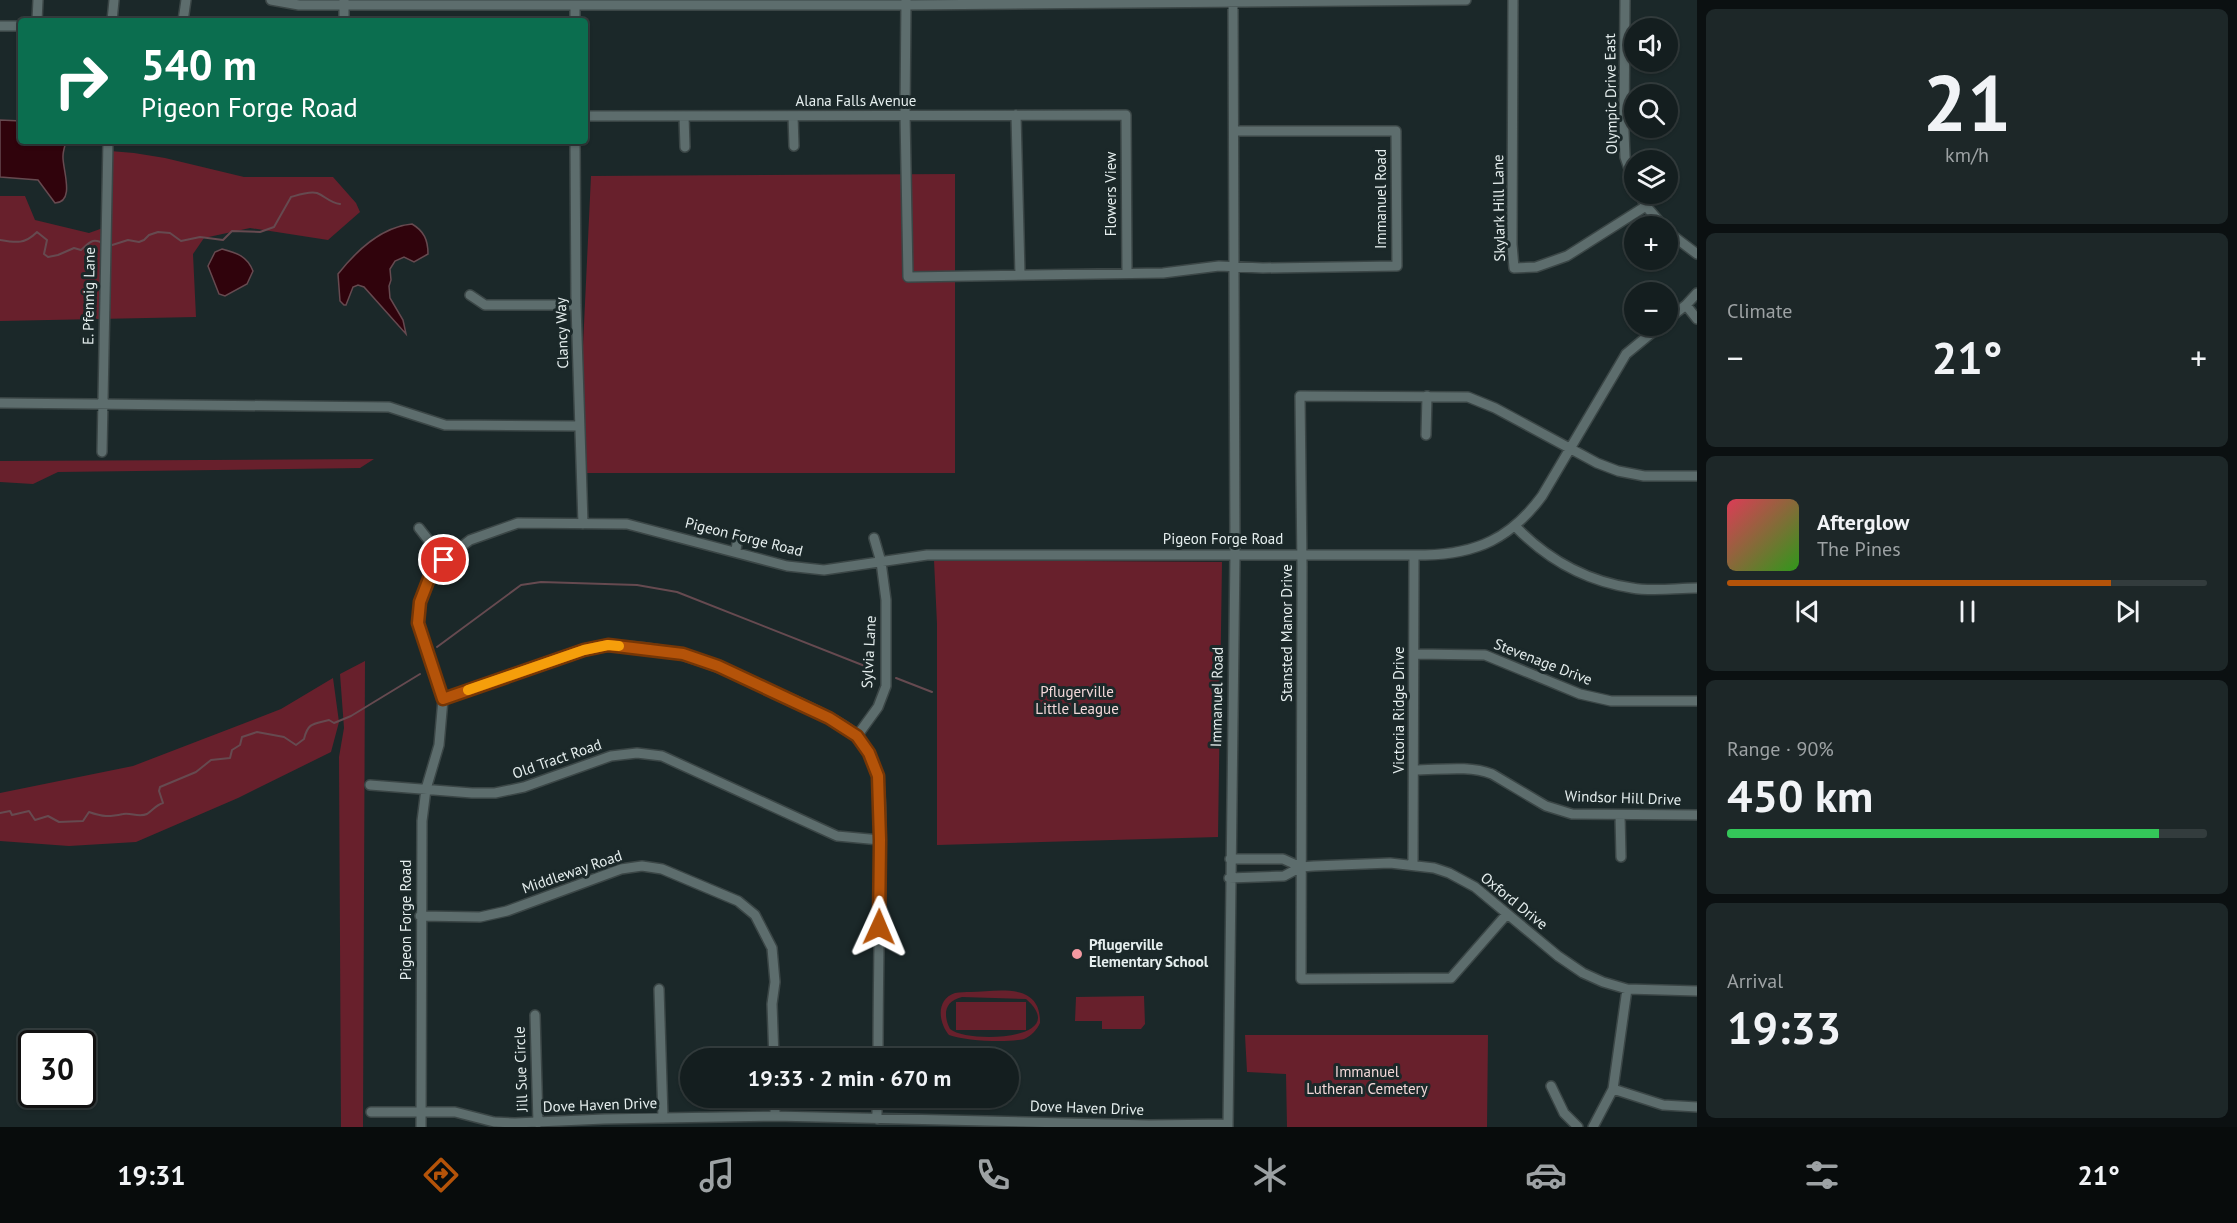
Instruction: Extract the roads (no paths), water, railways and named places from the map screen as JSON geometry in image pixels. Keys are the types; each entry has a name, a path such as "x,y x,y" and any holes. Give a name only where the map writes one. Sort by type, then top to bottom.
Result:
{"street":[{"path":"37,18 38,0"},
{"path":"112,18 114,0"},
{"path":"183,18 186,0"},
{"path":"271,0 298,5 344,2 575,5 1466,0"},
{"name":"Skylark Hill Lane","path":"1513,0 1512,244 1514,268 1536,267 1568,256 1646,206"},
{"name":"Olympic Drive East","path":"1625,0 1625,150"},
{"name":"Immanuel Road","path":"1228,1126 1229,878 1235,554 1233,1"},
{"path":"344,2 344,18"},
{"path":"906,2 905,116 908,277 1127,273 1234,267"},
{"path":"574,18 575,5"},
{"path":"0,26 18,26"},
{"path":"1016,115 1020,275"},
{"name":"Alana Falls Avenue","path":"588,116 1126,115"},
{"name":"Flowers View","path":"1126,115 1127,273"},
{"path":"684,116 685,147"},
{"path":"793,116 794,146"},
{"name":"Immanuel Road","path":"1234,131 1396,130 1397,255 1397,266 1234,267"},
{"name":"E. Pfennig Lane","path":"102,452 108,144"},
{"name":"Clancy Way","path":"575,144 576,305 583,524"},
{"path":"1646,206 1654,216"},
{"path":"1678,240 1697,254"},
{"path":"1678,311 1697,293"},
{"path":"470,295 485,305 576,305"},
{"path":"1686,305 1697,319"},
{"name":"Pigeon Forge Road","path":"421,1127 422,821 426,789 439,745 443,699 418,623 420,602 430,576 444,560 470,540 518,523 627,524 736,550 787,566 824,570 927,555 1414,555 1466,552 1492,542 1516,527 1542,496 1626,354 1647,336"},
{"name":"Stansted Manor Drive","path":"1507,914 1451,978 1301,979 1300,396 1468,397 1495,408 1597,463 1635,474 1697,476"},
{"path":"1426,435 1427,396"},
{"path":"0,403 389,406 445,425 580,426"},
{"path":"1516,527 1533,545 1557,562 1595,579 1634,589 1697,588"},
{"path":"419,528 444,560"},
{"path":"736,550 738,535"},
{"name":"Sylvia Lane","path":"857,736 878,707 886,686 886,600 881,562 874,538"},
{"name":"Victoria Ridge Drive","path":"1413,865 1414,555"},
{"path":"443,699 584,650 608,645 635,647 683,654 718,666 829,718 857,736 869,753 878,776 880,840 878,1048"},
{"name":"Stevenage Drive","path":"1414,654 1485,655 1580,694 1611,701 1697,701"},
{"name":"Old Tract Road","path":"370,785 495,793 524,787 610,756 637,753 662,756 837,836 880,840"},
{"name":"Windsor Hill Drive","path":"1414,770 1482,771 1492,774 1546,806 1559,811 1620,816 1697,815"},
{"path":"1620,816 1621,857"},
{"path":"1230,859 1283,859 1301,867"},
{"name":"Oxford Drive","path":"1301,867 1390,863 1434,868 1463,879 1475,887 1569,965 1603,982 1627,989 1697,991"},
{"name":"Middleway Road","path":"420,916 480,917 507,911 621,869 642,866 662,869 738,902 755,915 772,948 775,982 772,1004 774,1048"},
{"path":"1229,878 1284,876 1301,867"},
{"path":"659,989 663,1118"},
{"path":"1593,1127 1613,1089 1627,989"},
{"name":"Jill Sue Circle","path":"535,1015 538,1123"},
{"path":"1551,1086 1564,1113 1578,1127"},
{"path":"1613,1089 1663,1105 1697,1107"},
{"path":"775,1108 775,1116"},
{"path":"877,1108 877,1119"},
{"name":"Dove Haven Drive","path":"371,1112 455,1112 494,1122 538,1123 604,1123 663,1118 775,1116 877,1119 921,1124 1228,1126"}],"waterway":[{"path":"109,246 128,240 139,242 158,232 170,233 181,241 200,237 223,240 232,231 260,232 274,227 291,197 307,193 317,193 340,204"},
{"path":"0,240 20,242 29,239 37,232 47,240 44,254 48,257 74,248 81,250 94,241 104,244"},
{"path":"437,647 521,585 541,582 637,585 677,592 875,670"},
{"path":"0,813 10,811 12,815 29,811 35,820 48,816 59,822 83,821 89,812 106,816 147,814 163,803 160,787 196,772 211,760 230,758 232,750 240,745 242,737 257,732 284,737 296,745 304,739 307,729 312,725 329,720 334,723 351,716 420,674"},
{"path":"896,678 932,692"}],"place":[{"name":"Pflugerville Elementary School","path":"1077,954"}],"park label":[{"name":"Pflugerville Little League","path":"1077,700"},
{"name":"Immanuel Lutheran Cemetery","path":"1367,1080"}]}
